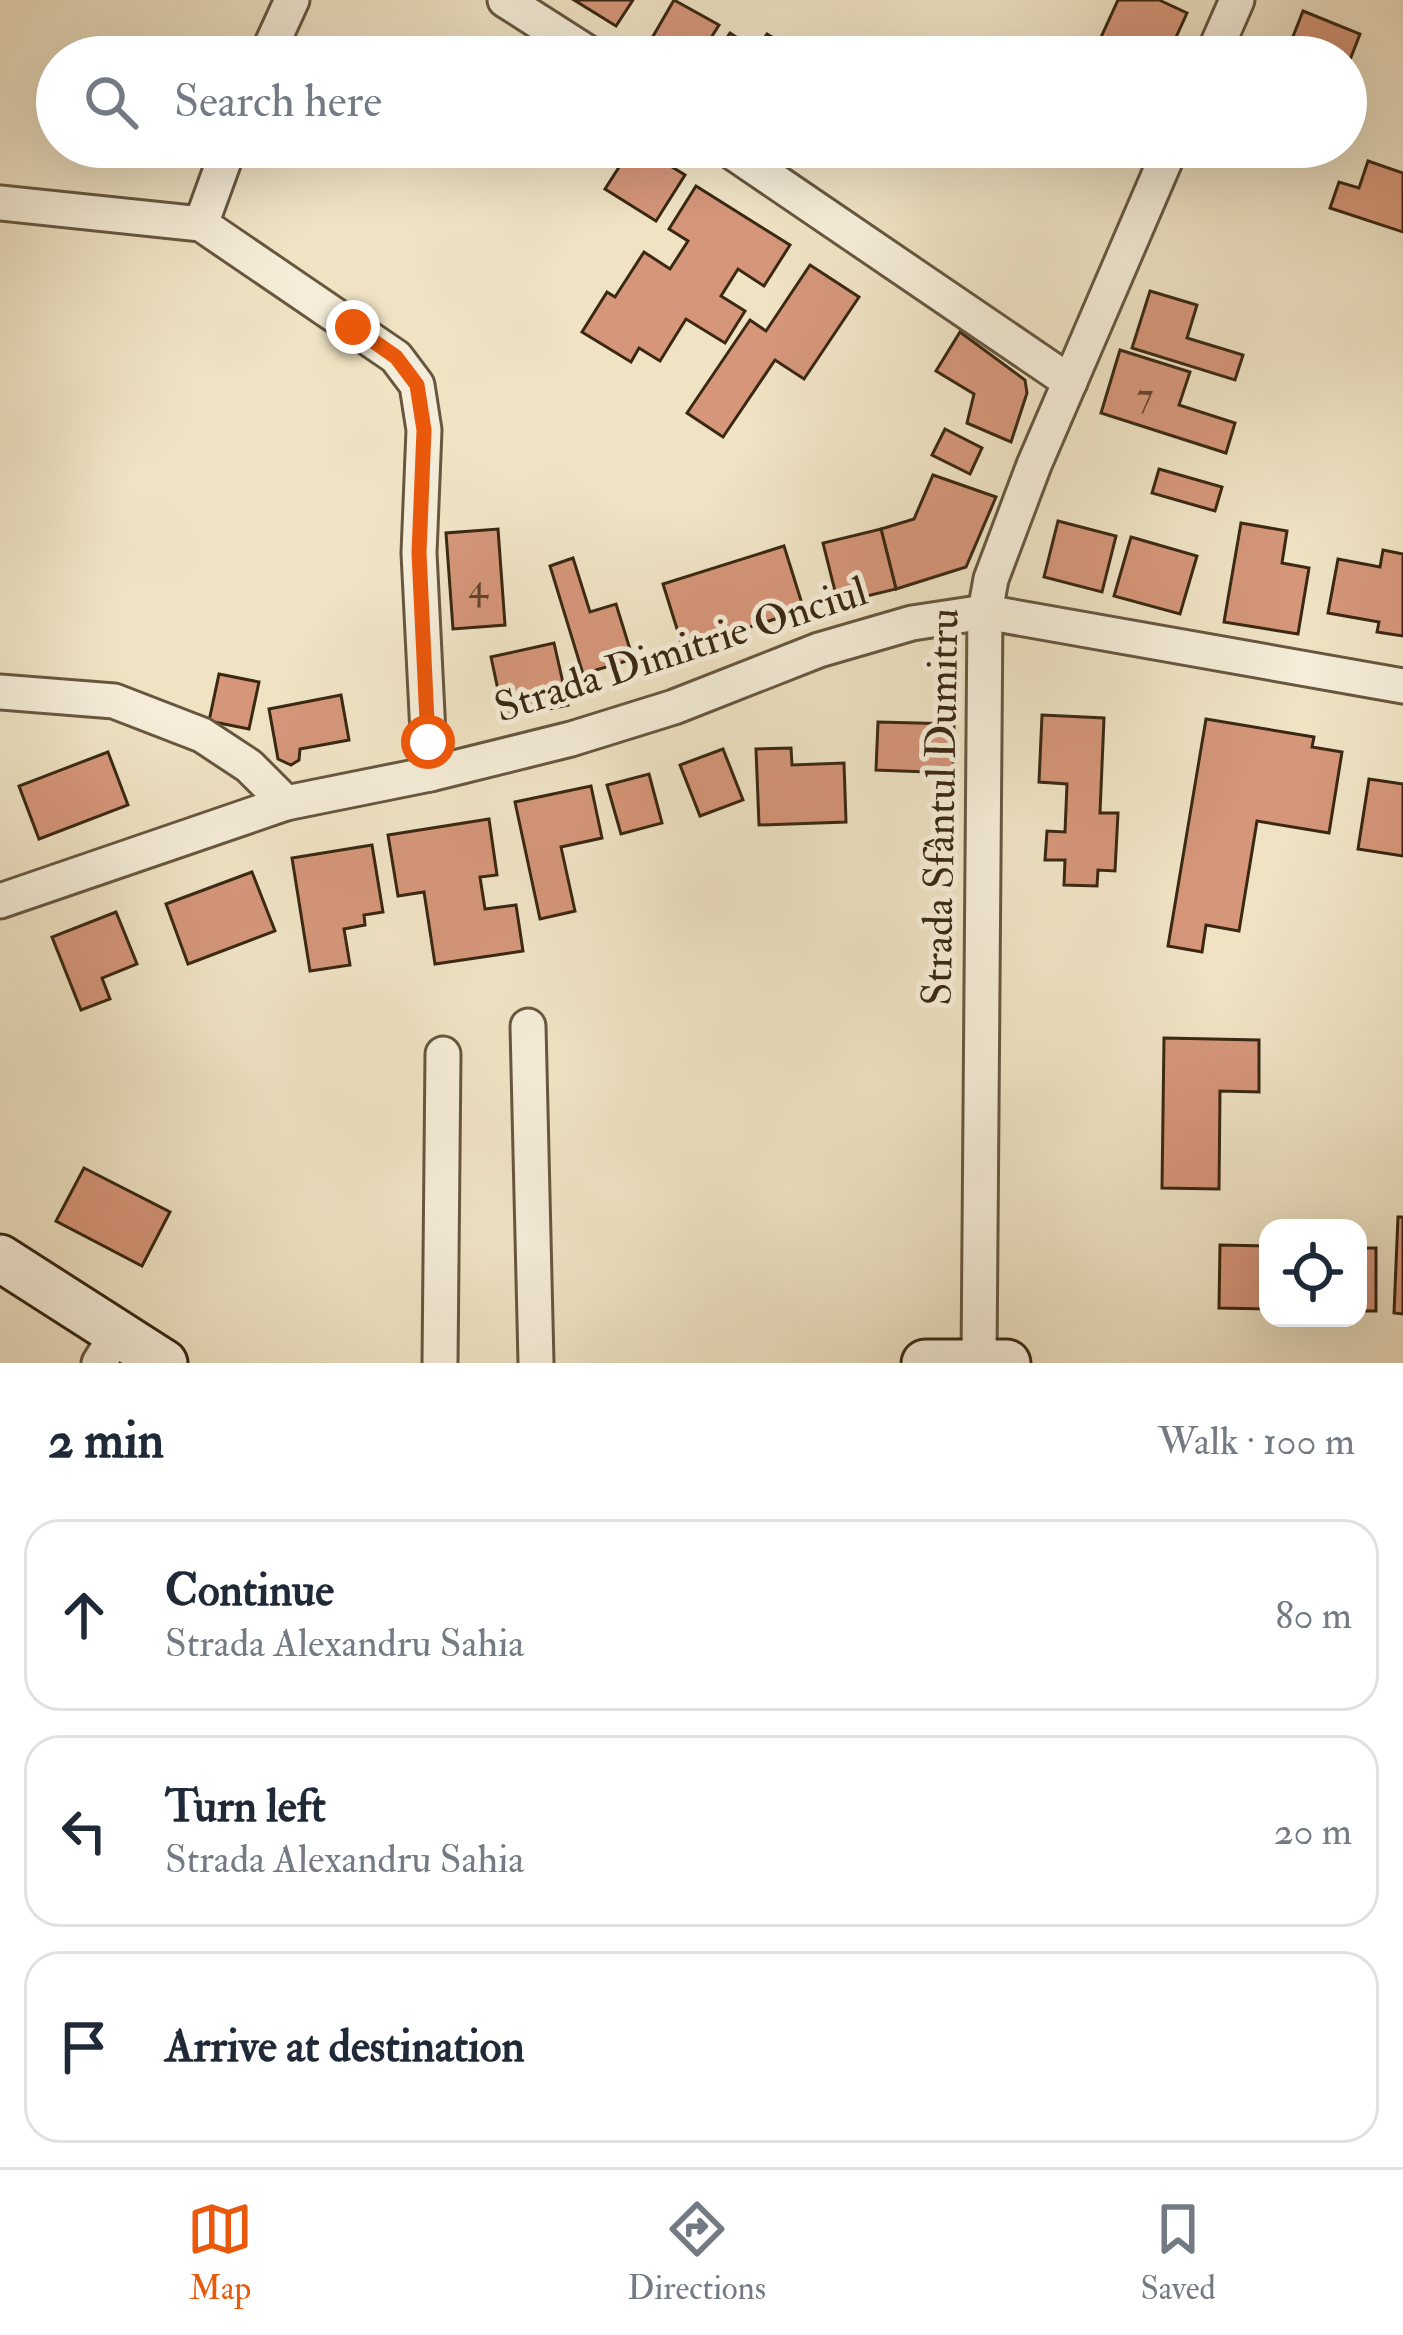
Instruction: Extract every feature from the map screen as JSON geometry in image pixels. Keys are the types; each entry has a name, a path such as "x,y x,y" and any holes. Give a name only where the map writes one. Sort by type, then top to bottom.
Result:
{"street":[{"path":"276,36 292,0"},
{"path":"505,0 561,36"},
{"path":"1222,36 1238,0"},
{"path":"201,224 222,168"},
{"path":"756,168 1070,382"},
{"name":"Strada Sfântul Dumitru","path":"993,1362 986,611 991,579 1162,168"},
{"path":"0,203 201,224 396,357 417,385 424,430 419,553 430,774"},
{"name":"Strada Dimitrie Onciul","path":"0,901 286,803 572,739 674,707 838,645 912,623 986,611 1403,686"},
{"path":"0,692 113,701 180,726 249,766 286,803"},
{"path":"528,1027 536,1363"},
{"path":"440,1363 443,1054"},
{"path":"0,1258 109,1347 164,1363"},
{"path":"925,1363 993,1362"}],"building":[{"path":"574,0 633,0 616,26"},
{"path":"674,0 719,25 712,36 653,36"},
{"path":"1118,0 1159,0 1187,13 1177,36 1102,36"},
{"path":"1303,11 1360,34 1359,36 1293,36"},
{"path":"1367,164 1403,173 1403,232 1330,208 1339,182 1359,188"},
{"path":"618,168 674,168 685,175 656,221 605,189"},
{"path":"696,186 790,245 764,286 738,269 721,296 745,311 725,343 686,319 660,361 639,348 631,362 582,332 607,292 615,297 644,252 670,269 688,241 669,229"},
{"path":"810,265 859,297 804,379 775,360 723,437 687,413 750,320 766,331"},
{"path":"1150,291 1197,305 1187,338 1243,355 1235,380 1132,348"},
{"path":"960,332 1025,380 1027,393 1011,442 967,423 974,394 936,371"},
{"path":"1120,350 1190,372 1179,405 1235,423 1226,453 1101,413"},
{"path":"945,429 982,448 970,474 932,455"},
{"path":"1159,469 1222,487 1215,511 1152,493"},
{"path":"933,475 996,497 966,567 896,589 881,529 914,519"},
{"path":"1058,521 1116,536 1102,592 1044,577"},
{"path":"1241,523 1287,531 1282,563 1309,568 1298,634 1224,622"},
{"path":"498,529 505,625 453,629 446,533"},
{"path":"881,529 896,589 838,603 823,543"},
{"path":"1131,537 1197,556 1180,614 1114,596"},
{"path":"784,546 804,610 683,648 663,584"},
{"path":"1383,550 1403,554 1403,636 1377,632 1379,622 1328,613 1338,559 1380,567"},
{"path":"573,558 590,612 616,604 633,659 583,674 550,566"},
{"path":"554,643 568,705 504,718 491,657"},
{"path":"219,674 259,682 249,729 209,721"},
{"path":"341,695 349,740 300,749 299,760 291,765 278,759 269,709"},
{"path":"1042,715 1104,718 1100,813 1118,813 1115,871 1098,870 1097,886 1064,885 1065,860 1045,860 1047,831 1065,832 1067,784 1039,782"},
{"path":"1206,719 1314,737 1312,747 1342,752 1329,833 1257,821 1239,931 1206,925 1202,952 1168,946"},
{"path":"878,722 954,724 953,773 876,770"},
{"path":"791,748 792,765 844,763 846,822 759,825 756,749"},
{"path":"723,749 743,800 700,816 680,765"},
{"path":"108,752 128,805 39,839 19,786"},
{"path":"649,774 662,823 621,834 607,785"},
{"path":"1369,779 1403,784 1403,856 1358,849"},
{"path":"591,786 602,838 561,847 575,911 540,919 515,802"},
{"path":"489,819 497,875 480,877 485,909 516,905 523,951 435,964 424,892 398,896 388,835"},
{"path":"372,845 383,912 364,915 365,925 344,929 350,965 310,971 292,858"},
{"path":"252,872 275,931 188,964 166,904"},
{"path":"116,912 137,964 102,978 110,999 81,1010 52,937"},
{"path":"1164,1038 1259,1040 1259,1092 1220,1091 1219,1189 1162,1188"},
{"path":"84,1168 170,1212 142,1266 56,1221"},
{"path":"1398,1217 1403,1217 1403,1314 1394,1313"},
{"path":"1220,1245 1259,1246 1259,1309 1219,1308"},
{"path":"1367,1248 1376,1248 1376,1311 1367,1311"}],"route":[{"path":"353,327 396,357 417,385 424,430 419,553 428,742"}]}
